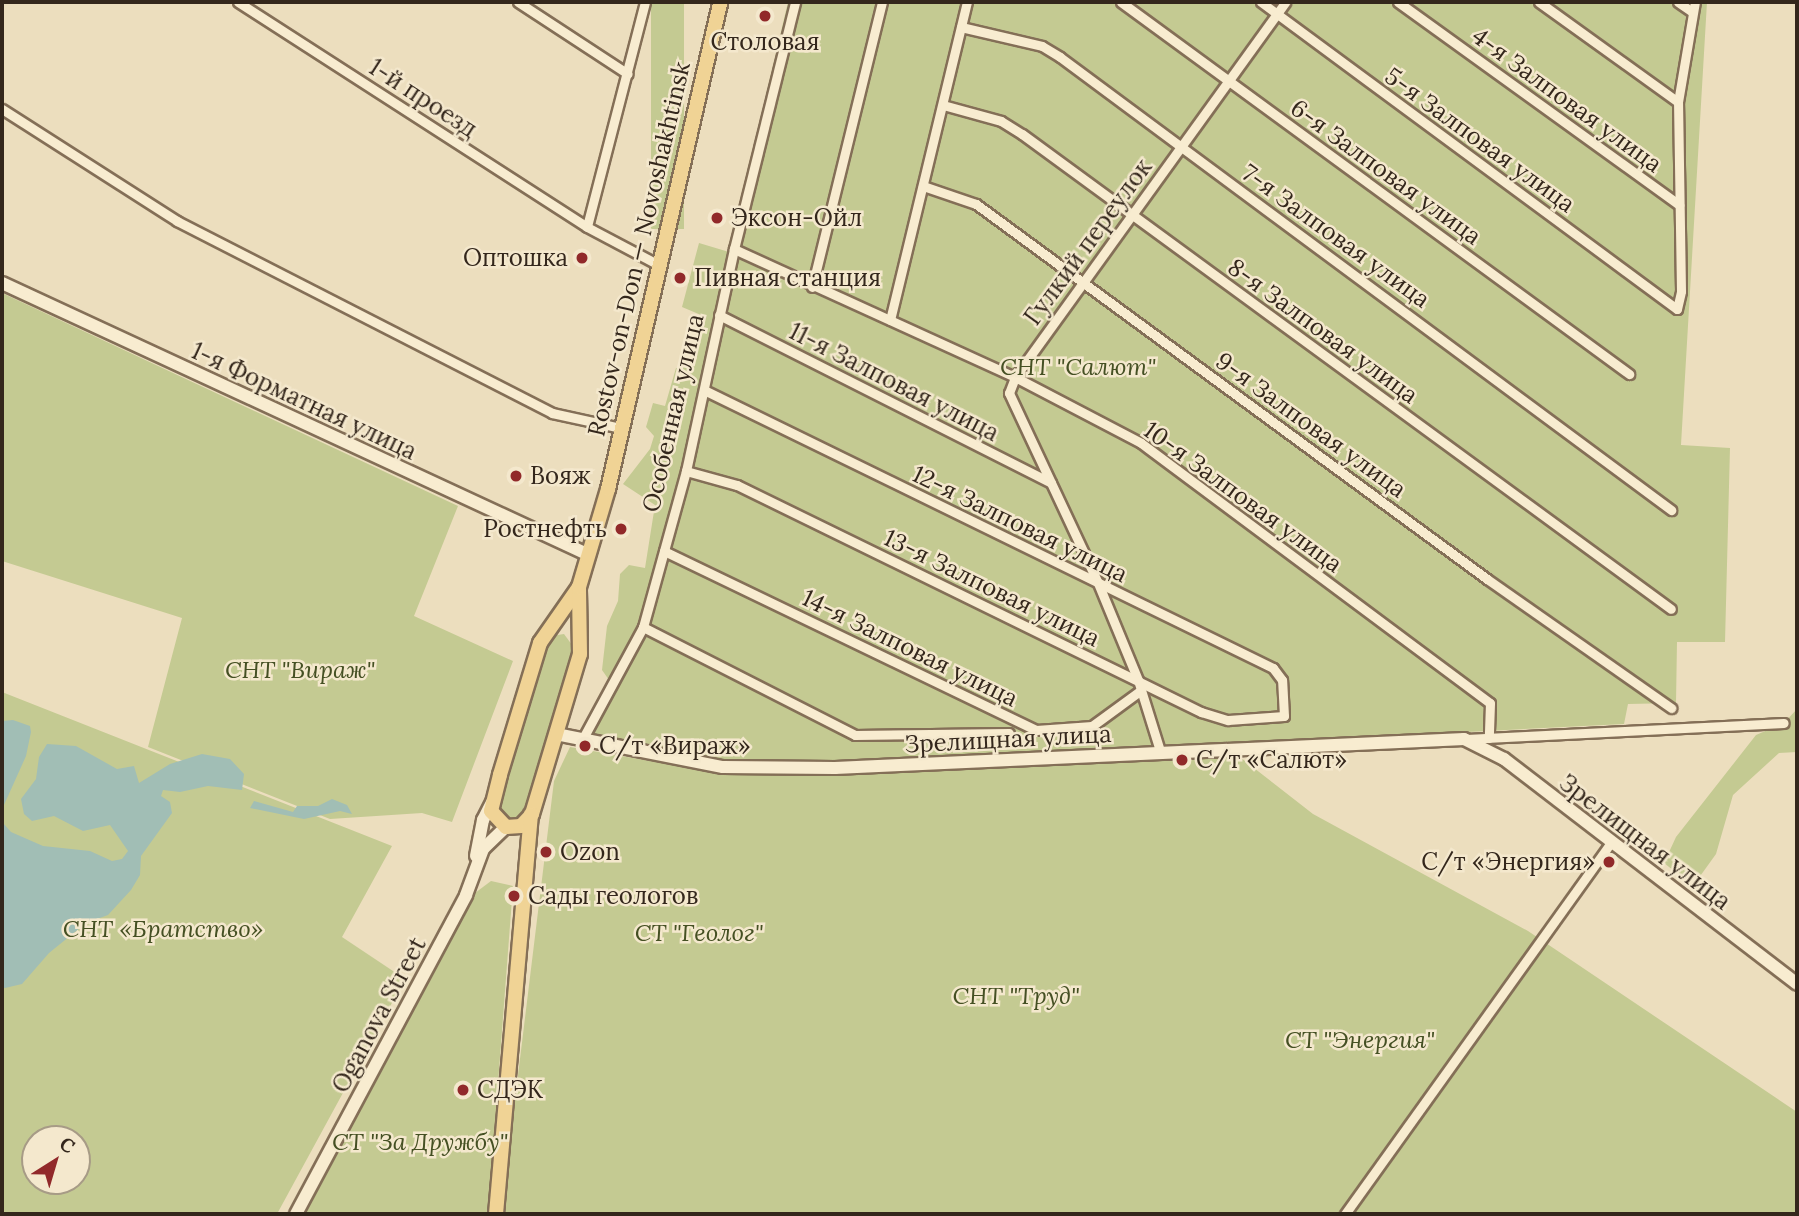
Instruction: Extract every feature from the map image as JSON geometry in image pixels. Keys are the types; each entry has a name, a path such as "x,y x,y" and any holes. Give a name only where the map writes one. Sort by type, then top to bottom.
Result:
{"main road":[{"name":"Rostov-on-Don — Novoshakhtinsk","path":"579,587 621,428 720,2"},
{"path":"526,854 508,828 494,818 492,802 540,643 579,587"},
{"path":"496,1214 526,854 532,814 580,644 579,587"},
{"path":"548,632 569,631 580,644"},
{"path":"508,828 522,826 532,814"}],"street":[{"name":"1-й проезд","path":"238,2 587,227 657,264"},
{"path":"518,2 628,74"},
{"path":"587,227 645,2"},
{"name":"Особенная улица","path":"582,740 643,627 686,471 734,249 795,2"},
{"path":"812,287 882,2"},
{"path":"890,320 967,2"},
{"name":"6-я Залповая улица","path":"1121,2 1629,374"},
{"name":"5-я Залповая улица","path":"1261,2 1676,309 1681,291 1679,205"},
{"name":"Гулкий переулок","path":"1015,377 1285,2"},
{"name":"4-я Залповая улица","path":"1398,2 1679,205"},
{"path":"1539,2 1678,102"},
{"path":"1678,2 1693,6 1678,102 1679,205"},
{"name":"7-я Залповая улица","path":"961,27 1042,46 1671,510"},
{"name":"8-я Залповая улица","path":"943,105 1001,121 1022,134 1671,609"},
{"path":"2,109 177,221 552,413 621,428"},
{"name":"9-я Залповая улица","path":"923,186 970,200 1487,579 1671,708"},
{"name":"10-я Залповая улица","path":"734,249 812,287 1015,377 1141,443 1490,703 1489,738"},
{"name":"1-я Форматная улица","path":"2,283 589,555"},
{"name":"11-я Залповая улица","path":"719,315 1051,483"},
{"path":"1015,377 1009,393 1012,405 1098,583 1138,680 1161,754"},
{"name":"12-я Залповая улица","path":"704,390 1279,672 1284,716"},
{"name":"13-я Залповая улица","path":"686,471 737,485 1200,712 1228,720 1284,716"},
{"name":"14-я Залповая улица","path":"664,551 1036,730 1092,726 1140,691"},
{"path":"643,627 855,735 1009,733"},
{"name":"Зрелищная улица","path":"556,734 723,767 835,768 1784,723"},
{"name":"Зрелищная улица","path":"1464,739 1504,760 1797,984"},
{"name":"Oganova Street","path":"476,871 476,846 492,802"},
{"name":"Oganova Street","path":"296,1214 476,871 487,840 508,828"},
{"path":"1345,1214 1611,842"}],"green space":[{"path":"651,2 684,2 684,229 651,229"},
{"name":"СНТ \"Салют\"","path":"788,2 1707,2 1681,445 1730,448 1725,642 1677,642 1676,703 1628,704 1624,724 854,763 711,763 582,736 616,671 609,680 602,670 607,626 618,601 620,574 629,565 645,568 655,505 623,484 650,449 654,436 646,427 653,403 665,406 676,368 687,367 701,315 682,307 699,243 729,252"},
{"name":"СНТ \"Вираж\"","path":"2,293 458,506 414,616 513,661 452,822 422,813 330,819 148,747 182,618 2,561"},
{"path":"564,634 575,649 526,813 513,823 497,812 545,645 551,636"},
{"name":"СНТ «Братство»","path":"2,692 392,846 342,937 405,979 277,1214 2,1214"},
{"path":"1797,709 1797,752 1779,753 1733,795 1716,854 1693,886 1664,863 1676,837 1756,735 1784,723"},
{"path":"570,747 707,771 758,774 1236,754 1313,814 1528,931 1797,1112 1797,1214 501,1214 554,781"},
{"name":"СТ \"За Дружбу\"","path":"491,881 513,886 488,1214 297,1214 475,893"}],"water":[{"path":"13,720 30,726 31,732 26,756 4,805 3,823 11,832 43,846 90,851 112,861 122,859 128,851 110,825 83,831 54,816 32,821 24,814 21,799 36,779 39,757 47,744 76,746 117,769 134,766 139,783 170,764 202,754 230,759 244,774 242,790 208,786 180,792 163,790 161,796 170,802 172,813 141,856 140,875 131,890 108,915 86,923 49,953 22,984 5,988 2,987 2,721"},
{"path":"332,799 347,805 352,814 340,811 304,819 250,808 254,801 293,812 297,806 318,806"}],"place":[{"name":"Столовая","path":"765,16"},
{"name":"Эксон-Ойл","path":"717,218"},
{"name":"Оптошка","path":"582,258"},
{"name":"Пивная станция","path":"680,278"},
{"name":"Вояж","path":"516,476"},
{"name":"Ростнефть","path":"621,529"},
{"name":"С/т «Вираж»","path":"585,746"},
{"name":"С/т «Салют»","path":"1182,760"},
{"name":"Ozon","path":"546,852"},
{"name":"С/т «Энергия»","path":"1609,862"},
{"name":"Сады геологов","path":"514,896"},
{"name":"СДЭК","path":"463,1090"}],"park label":[{"name":"СТ \"Геолог\"","path":"699,933"},
{"name":"СНТ \"Труд\"","path":"1016,996"},
{"name":"СТ \"Энергия\"","path":"1360,1040"}]}
